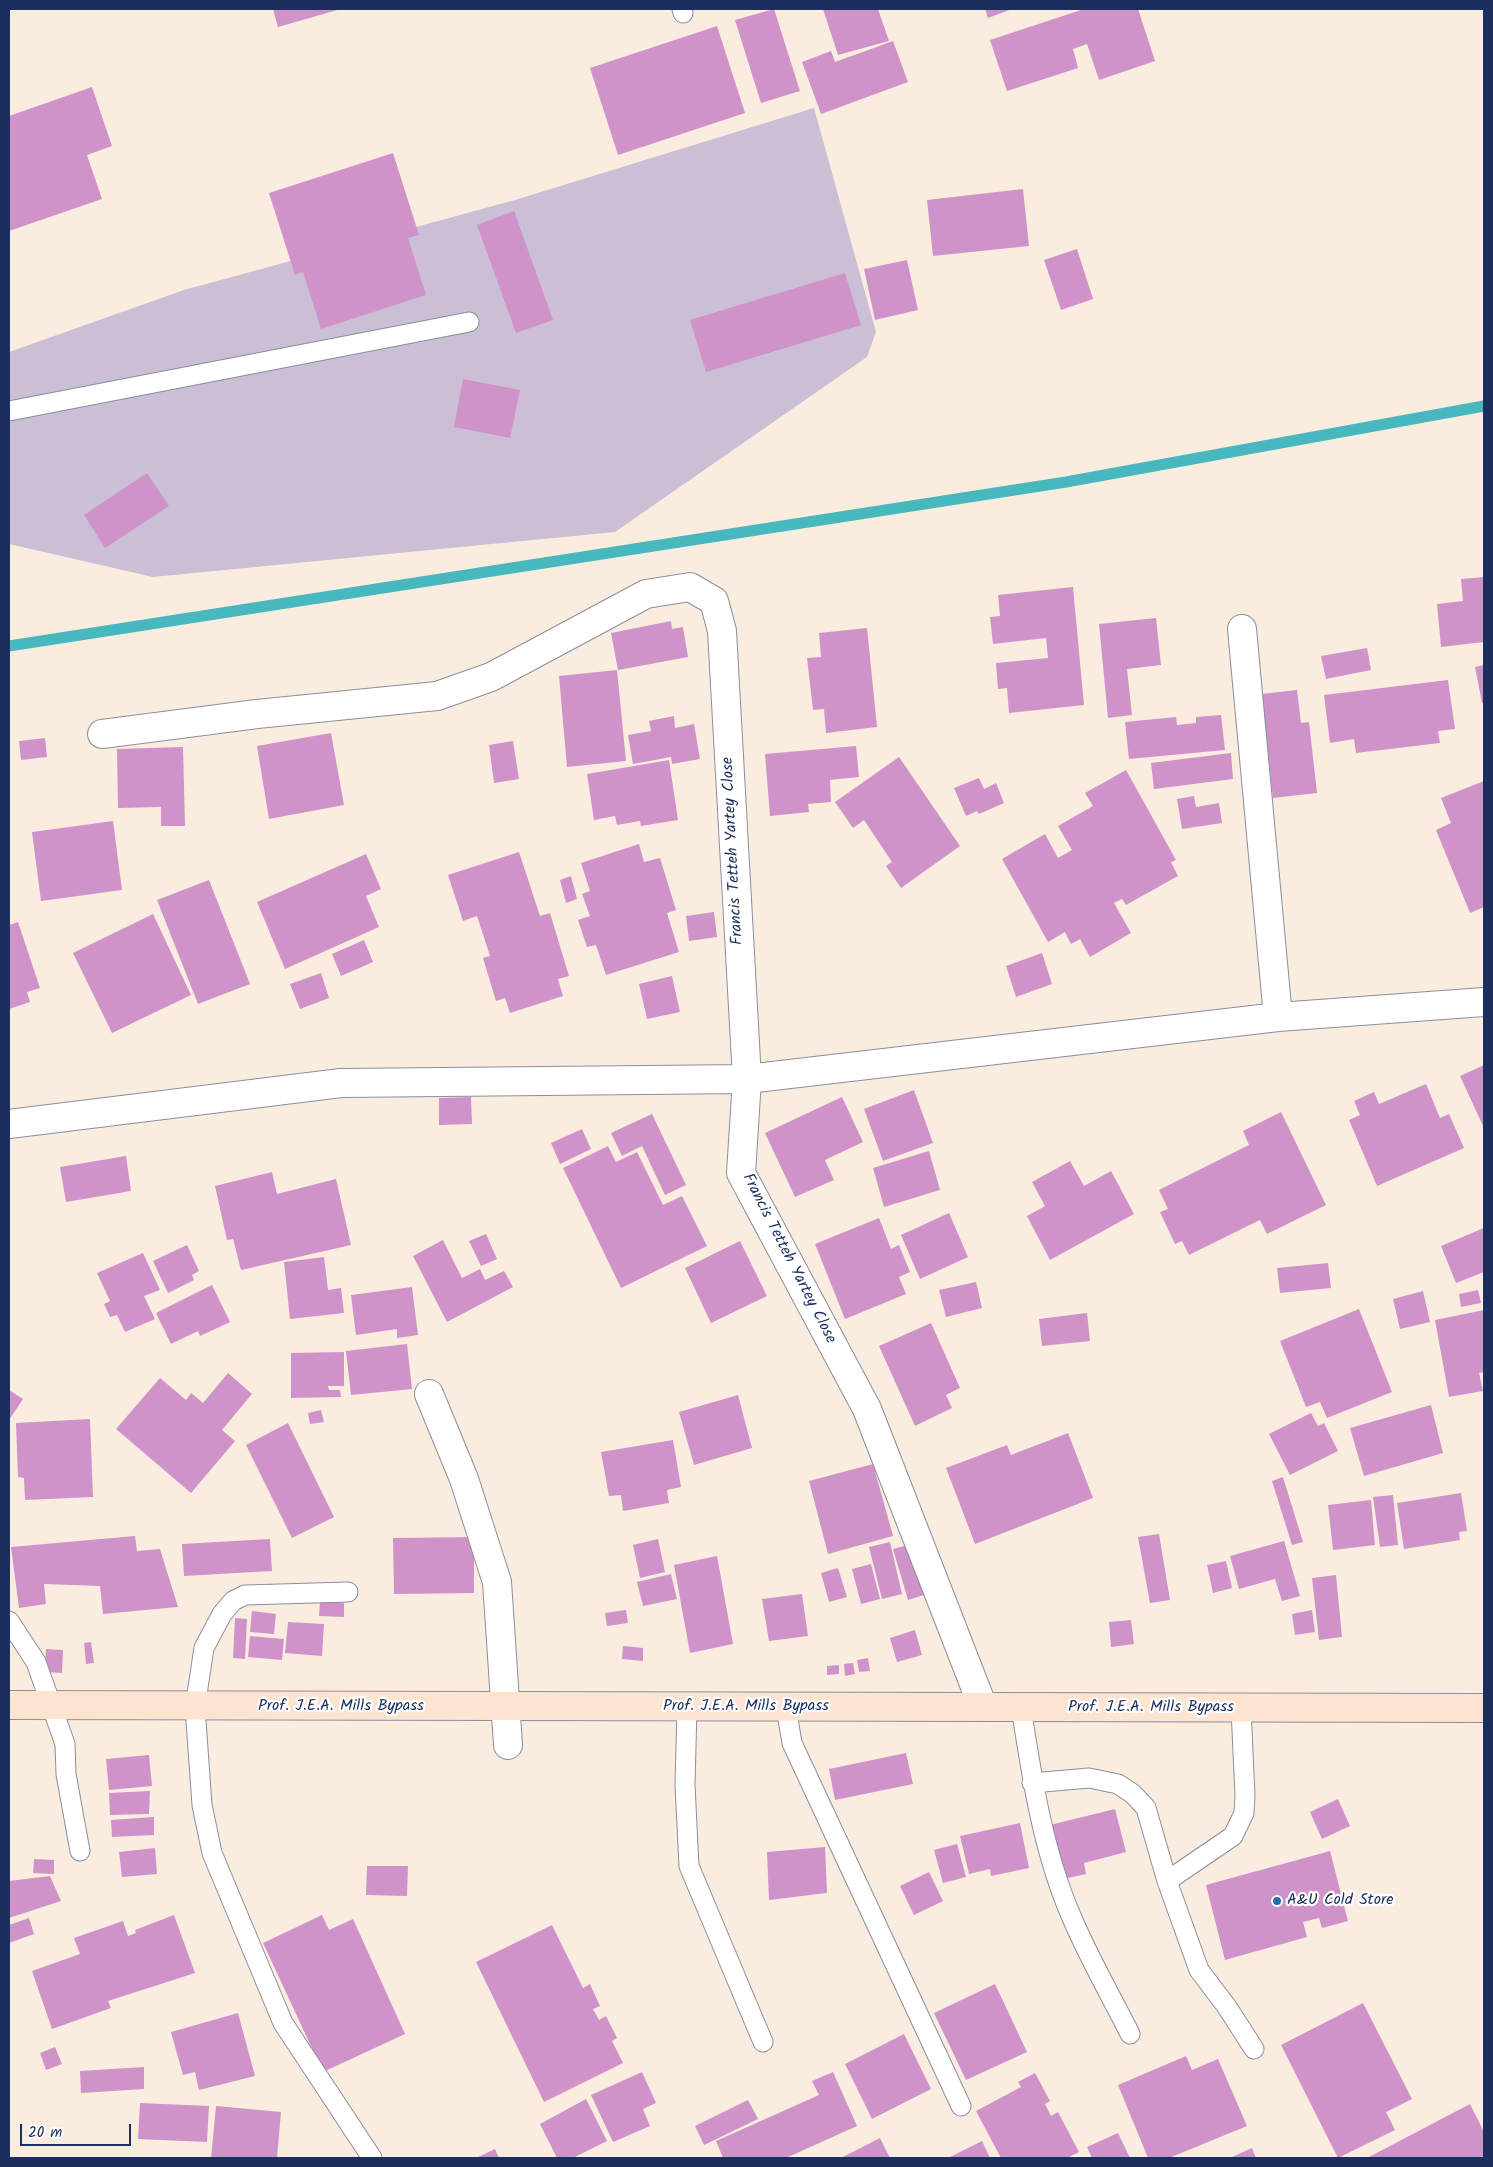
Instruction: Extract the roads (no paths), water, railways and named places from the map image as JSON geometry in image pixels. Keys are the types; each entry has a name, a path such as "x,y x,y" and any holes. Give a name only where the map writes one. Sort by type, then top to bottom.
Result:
{"street":[{"name":"Francis Tetteh Yartey Close","path":"102,734 257,714 437,696 491,678 646,594 690,587 714,601 722,631 747,1079 741,1173 867,1409 983,1707"},
{"path":"1242,629 1278,1017"},
{"path":"9,1124 341,1083 747,1079 1278,1017 1484,1002"},
{"path":"429,1394 464,1479 497,1582 508,1745"},
{"name":"Prof. J.E.A. Mills Bypass","path":"9,1705 195,1707 1484,1708"}],"lane":[{"path":"9,411 469,322"},
{"path":"348,1592 245,1595 233,1602 212,1630 204,1648 195,1707 202,1805 212,1854 283,2024 372,2158"},
{"path":"9,1621 36,1662 65,1744 66,1774 80,1851"},
{"path":"687,1707 685,1785 689,1866 763,2042"},
{"path":"1021,1707 1032,1783 1055,1873 1072,1918 1130,2034"},
{"path":"786,1708 792,1743 962,2106"},
{"path":"1167,1882 1233,1836 1244,1813 1241,1708"},
{"path":"1032,1783 1089,1778 1118,1784 1133,1794 1146,1808 1167,1882 1199,1970 1227,2007 1254,2050"}],"waterway":[{"path":"9,646 1066,482 1484,406"}],"place":[{"name":"A&U Cold Store","path":"1277,1901"}]}
